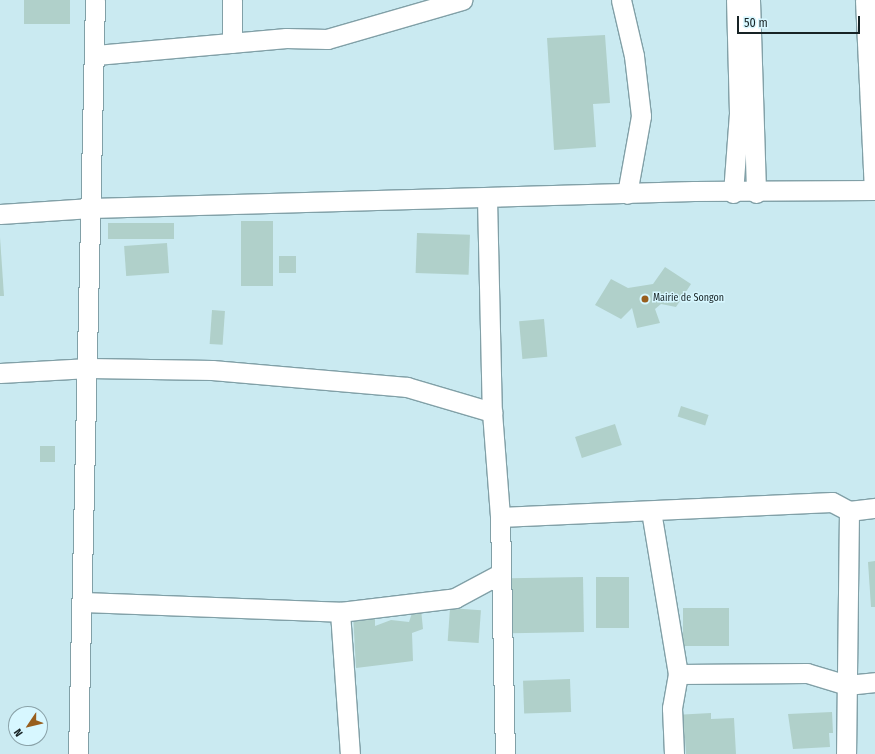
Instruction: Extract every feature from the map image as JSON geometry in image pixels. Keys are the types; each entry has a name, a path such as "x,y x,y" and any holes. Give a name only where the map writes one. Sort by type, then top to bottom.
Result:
{"street":[{"path":"78,754 89,368 91,208 96,55 95,0"},
{"path":"232,0 232,43"},
{"path":"96,55 232,43 327,39 462,0"},
{"path":"621,0 634,56 641,116 627,194"},
{"path":"733,193 740,113 736,0"},
{"path":"750,0 756,193"},
{"path":"0,214 91,208 627,194 874,190 869,11"},
{"path":"488,198 492,412 500,517 500,574 505,754"},
{"path":"0,373 89,368 212,370 407,387 492,412"},
{"path":"500,517 832,502 849,511 875,508"},
{"path":"651,511 678,674 672,708 674,754"},
{"path":"846,754 849,511"},
{"path":"83,602 340,612 454,598 500,574"},
{"path":"340,612 350,754"},
{"path":"678,674 807,673 847,685 875,682"}],"building":[{"path":"24,0 70,0 70,24 24,24"},
{"path":"605,35 610,103 593,104 596,147 554,150 547,38"},
{"path":"241,221 273,221 273,286 241,286"},
{"path":"108,223 174,223 174,239 108,239"},
{"path":"417,233 470,235 469,275 416,273"},
{"path":"0,237 4,296 0,296"},
{"path":"167,243 169,273 126,276 124,246"},
{"path":"279,256 296,256 296,273 279,273"},
{"path":"665,267 691,284 676,307 661,304 655,309 660,323 637,328 632,308 621,319 595,305 611,279 628,288 653,284"},
{"path":"212,310 225,311 223,345 210,344"},
{"path":"544,319 547,357 522,359 519,321"},
{"path":"681,406 709,415 705,425 678,416"},
{"path":"615,424 622,445 582,458 575,437"},
{"path":"40,446 55,446 55,462 40,462"},
{"path":"875,561 875,607 871,607 868,562"},
{"path":"583,577 584,632 511,633 510,578"},
{"path":"596,577 629,577 629,628 596,628"},
{"path":"450,608 481,610 479,643 448,641"},
{"path":"683,608 729,608 729,646 683,646"},
{"path":"421,609 423,629 412,633 413,661 356,668 353,614 375,613 375,626 391,620 409,622 413,610"},
{"path":"570,679 571,712 524,714 523,681"},
{"path":"832,712 833,733 829,733 830,747 793,749 788,714"},
{"path":"711,713 711,719 734,718 736,754 686,754 685,738 675,739 674,715"}],"place":[{"name":"Mairie de Songon","path":"645,299"}]}
